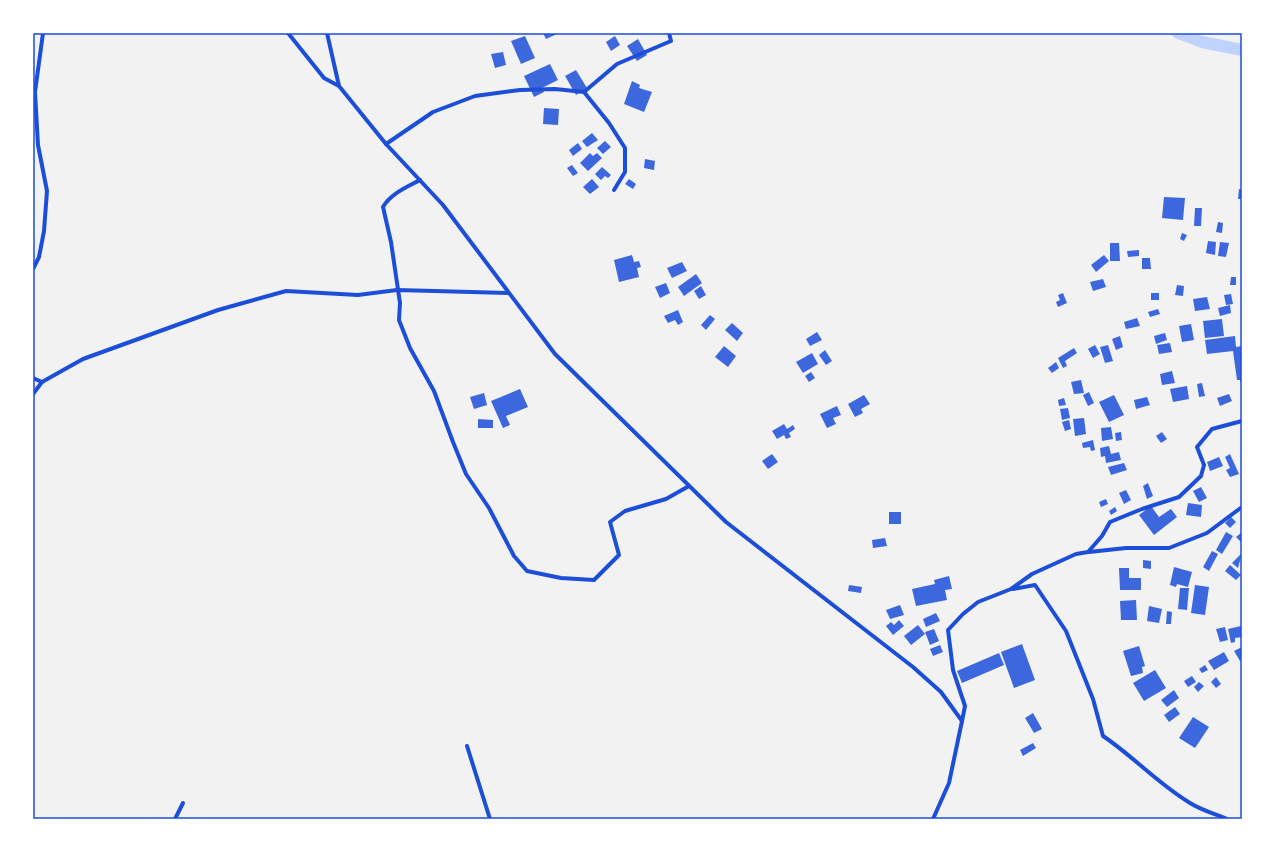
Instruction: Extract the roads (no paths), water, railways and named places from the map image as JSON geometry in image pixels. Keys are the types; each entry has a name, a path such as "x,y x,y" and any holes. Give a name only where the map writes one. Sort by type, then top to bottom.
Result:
{"street":[{"path":"33,269 39,257 44,231 47,191 38,145 34,92 43,33"},
{"path":"288,33 324,78 339,86 386,144 443,205 554,354 726,522 913,667 941,692 962,721"},
{"path":"327,33 339,86"},
{"path":"584,92 617,64 671,41 669,33"},
{"path":"386,144 433,112 475,96 520,90 555,89 584,92 609,123 625,148 625,172 614,190"},
{"path":"420,180 393,195 386,201 383,207 391,242 400,303 399,320 410,348 434,391 466,474 489,508 514,556 527,571 561,578 594,580 619,555 610,522 625,511 666,499 689,486"},
{"path":"33,394 42,382 83,359 218,310 286,291 358,295 397,290 508,293"},
{"path":"33,377 42,382"},
{"path":"1088,552 1102,536 1110,522 1142,509 1179,497 1201,476 1204,465 1197,447 1212,429 1242,421"},
{"path":"933,819 949,783 965,706 953,670 948,630 963,614 978,602 1010,589 1032,574 1076,554 1126,548 1169,548 1207,533 1242,507"},
{"path":"1010,589 1035,585 1066,631 1093,699 1103,736 1117,745 1157,780 1191,804 1227,819"},
{"path":"467,746 490,819"},
{"path":"175,819 183,804"}],"waterway":[{"path":"1178,33 1202,42 1242,50"}]}
